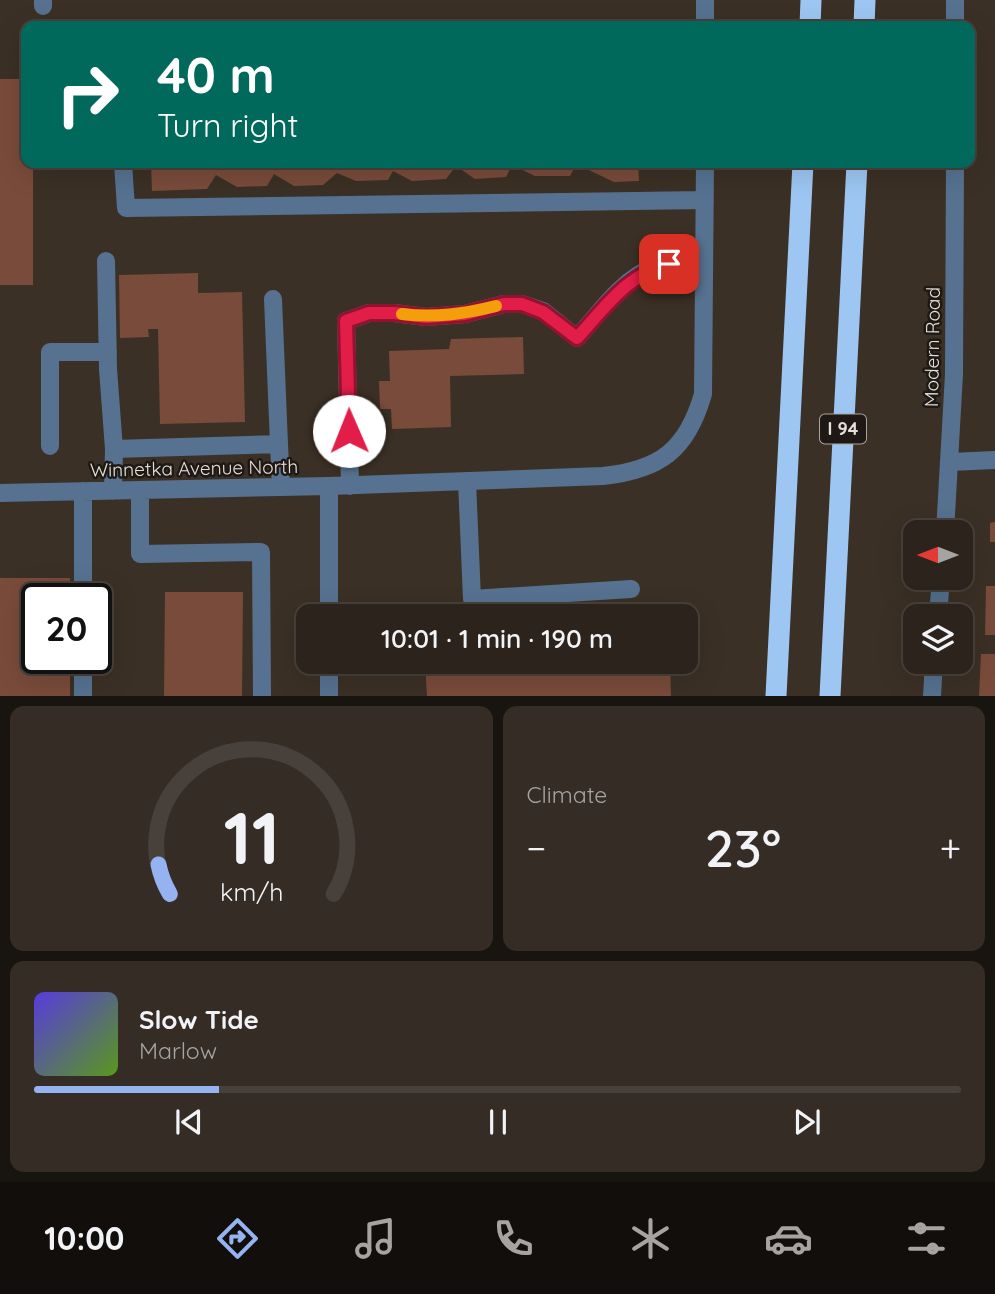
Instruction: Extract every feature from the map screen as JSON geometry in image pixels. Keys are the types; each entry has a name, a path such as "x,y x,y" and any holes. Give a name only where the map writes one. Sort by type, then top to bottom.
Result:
{"highway":[{"path":"810,21 811,0"},
{"path":"864,21 865,0"},
{"path":"776,695 803,168"},
{"name":"I 94","path":"830,695 857,168"}],"street":[{"path":"705,0 705,21"},
{"path":"955,0 955,21"},
{"path":"123,168 126,208 705,200"},
{"path":"350,485 346,321 369,313 426,317 465,314 504,304 522,304 543,312 577,338 625,285 653,267 705,264 705,168"},
{"name":"Modern Road","path":"946,520 954,374 955,168"},
{"path":"106,261 114,449 113,491"},
{"name":"Winnetka Avenue North","path":"0,493 467,481 623,474 643,469 661,460 676,447 698,413 703,394 705,264"},
{"path":"273,299 281,487"},
{"path":"50,446 50,352 108,352"},
{"path":"114,449 279,444"},
{"path":"950,462 995,460"},
{"path":"467,481 472,599 631,589"},
{"path":"329,486 329,604"},
{"path":"140,490 141,554 261,552 262,695"},
{"path":"83,491 83,583"},
{"path":"83,674 83,695"},
{"path":"329,674 329,695"},
{"path":"932,695 933,674"}],"building":[{"path":"0,79 21,79 21,168 33,168 33,285 0,285"},
{"path":"151,168 454,168 446,179 412,181 393,171 388,180 356,181 337,173 323,185 294,186 274,174 267,186 237,187 216,175 207,189 152,191"},
{"path":"459,168 510,168 506,177 475,179"},
{"path":"518,168 574,168 570,176 535,176"},
{"path":"584,168 638,168 639,181 614,182"},
{"path":"198,273 198,293 242,292 245,422 160,424 158,329 148,329 149,337 120,338 119,275"},
{"path":"523,337 524,374 450,376 451,427 392,429 391,409 380,409 379,381 390,381 389,351 449,349 451,339"},
{"path":"995,522 995,542 990,542 990,523"},
{"path":"0,578 70,578 70,583 21,583 21,674 70,674 70,696 0,696"},
{"path":"986,586 995,586 995,635 985,635"},
{"path":"165,592 243,592 242,696 164,696"},
{"path":"981,654 995,654 995,696 979,696"},
{"path":"426,674 670,674 671,696 427,696"}],"slow traffic":[{"path":"402,314 426,317 465,314 496,306"}],"route":[{"path":"349,431 346,321 369,313 426,317 465,314 504,304 522,304 543,312 577,338 625,285 653,267 669,264"}]}
